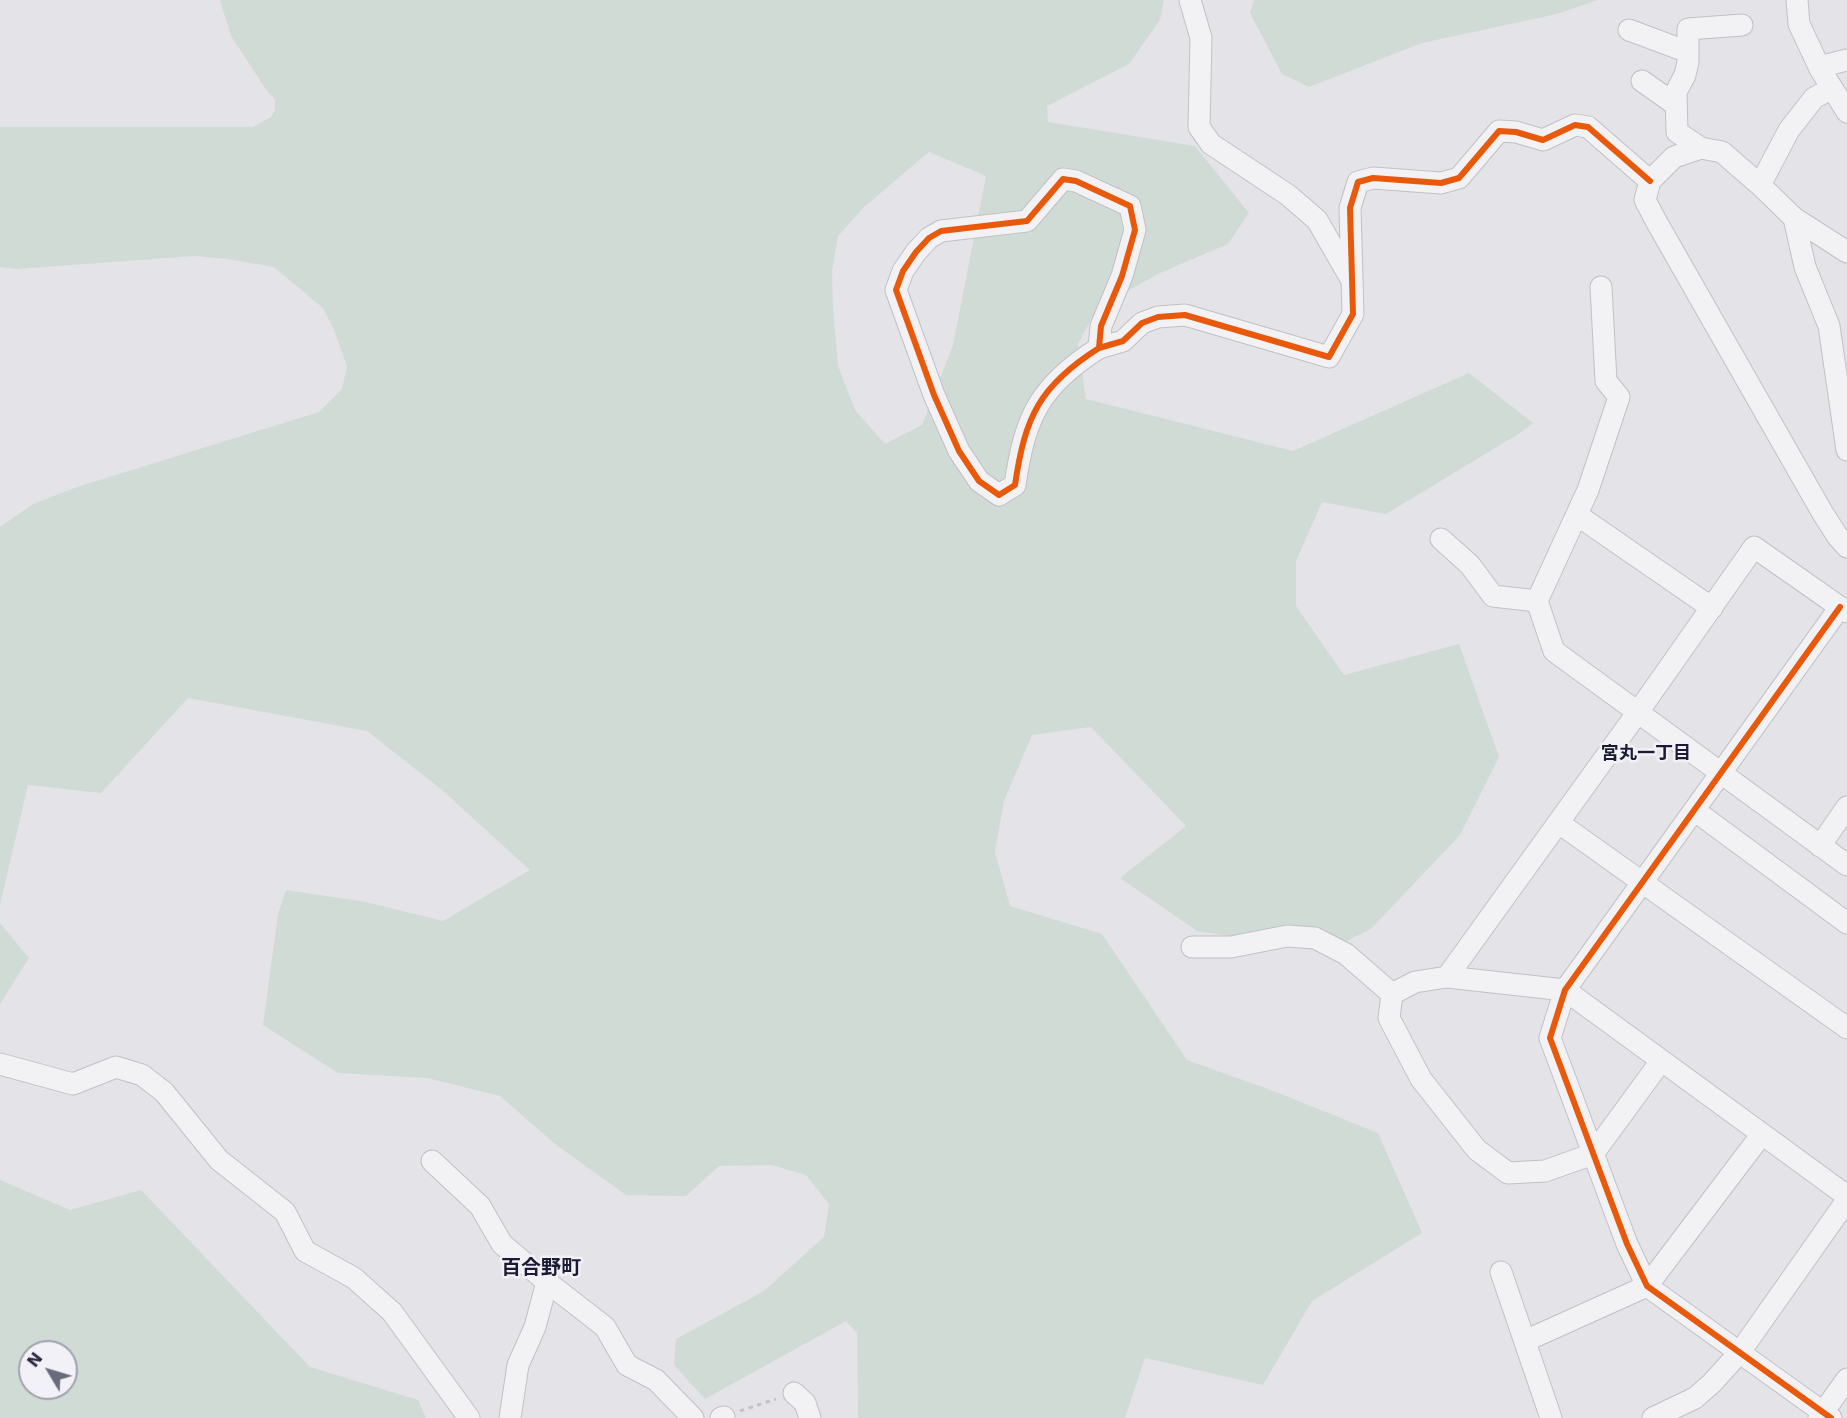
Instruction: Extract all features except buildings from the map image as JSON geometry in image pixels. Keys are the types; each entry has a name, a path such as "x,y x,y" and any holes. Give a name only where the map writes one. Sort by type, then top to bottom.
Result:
{"street":[{"path":"1191,0 1201,38 1199,128 1211,144 1288,195 1317,220 1352,281"},
{"path":"1797,0 1799,24 1819,67 1847,112"},
{"path":"1742,25 1688,29 1685,75 1676,93 1677,132 1701,148 1722,152 1794,218 1847,252"},
{"path":"1629,30 1688,52"},
{"path":"1819,67 1847,60"},
{"path":"1642,81 1676,105"},
{"path":"1760,185 1789,130 1814,98 1832,88"},
{"path":"1099,348 1101,326 1122,276 1135,230 1130,206 1076,181 1063,179 1027,220 941,231 929,238 903,271 896,291 934,395 959,451 979,481 999,495 1015,485 1026,434 1038,404 1055,382 1074,364 1099,348 1123,341 1142,323 1158,317 1185,315 1329,357 1353,314 1350,208 1359,182 1373,178 1441,183 1459,178 1499,131 1516,132 1543,140 1575,124 1588,127 1650,181"},
{"path":"1701,148 1674,157 1650,181 1645,200 1805,483 1838,537 1847,547"},
{"path":"1794,218 1806,267 1829,326 1847,450"},
{"path":"1601,286 1605,381 1619,397 1588,490 1537,601 1554,651 1847,865"},
{"path":"1577,515 1712,608"},
{"path":"1441,539 1470,565 1493,596 1537,601"},
{"path":"1447,976 1559,823 1754,547 1843,610 1721,773 1564,990 1550,1038 1627,1244 1647,1286 1740,1352 1824,1416 1847,1379"},
{"path":"1820,846 1847,807"},
{"path":"1694,810 1847,923"},
{"path":"1559,823 1847,1028"},
{"path":"1192,947 1231,947 1287,936 1315,938 1346,954 1392,994"},
{"path":"1392,994 1415,982 1447,976 1564,990 1847,1198 1740,1352 1695,1398 1653,1418"},
{"path":"1392,994 1389,1018 1421,1079 1477,1150 1508,1173 1545,1171 1593,1154 1661,1061"},
{"path":"0,1064 73,1084 116,1067 142,1075 164,1092 219,1160 285,1212 305,1251 354,1278 392,1312 469,1418"},
{"path":"1525,1341 1647,1286 1762,1134"},
{"path":"432,1161 480,1206 502,1244 605,1326 627,1365 656,1380 693,1418"},
{"path":"1501,1272 1551,1418"},
{"path":"510,1418 518,1365 535,1327 547,1282"},
{"path":"794,1393 805,1403 810,1418"}],"path":[{"path":"723,1417 794,1393"}],"shaded area":[{"path":"220,0 1164,0 1160,20 1129,64 1047,106 1048,122 1195,146 1249,213 1228,244 1160,273 1097,308 1078,344 1086,399 1293,451 1469,373 1533,423 1386,514 1322,502 1296,561 1296,606 1344,675 1459,644 1499,757 1460,835 1371,929 1325,952 1197,931 1120,878 1186,826 1091,727 1032,735 1004,801 995,852 1010,906 1102,934 1187,1060 1276,1092 1378,1133 1422,1233 1312,1301 1263,1385 1145,1358 1125,1418 858,1418 857,1333 846,1321 705,1399 674,1365 676,1339 764,1291 824,1237 829,1204 806,1175 772,1165 719,1166 686,1196 626,1195 555,1144 500,1096 427,1078 338,1073 263,1025 278,914 286,890 366,902 443,921 530,870 442,790 367,731 188,698 101,793 28,785 0,905 0,527 33,504 77,487 319,412 342,389 347,366 323,308 274,267 195,256 15,269 0,267 0,127 253,127 271,117 275,110 275,100 231,36","holes":["929,152 986,176 953,345 922,425 885,444 855,410 838,366 832,271 838,236 864,207"]},
{"path":"1254,0 1598,0 1557,14 1422,43 1309,87 1282,74 1250,13"},
{"path":"0,923 29,958 0,1004"},
{"path":"0,1180 70,1210 141,1190 310,1367 418,1400 426,1418 0,1418"}],"cycle path":[{"path":"1099,348 1123,341 1142,323 1158,317 1185,315 1329,357 1353,314 1350,208 1358,182 1373,178 1441,183 1459,178 1499,131 1516,132 1543,140 1575,125 1588,127 1650,181"},
{"path":"1063,179 1076,181 1130,206 1135,230 1122,276 1101,326 1099,348 1062,376 1038,405 1024,440 1015,485 999,495 979,481 959,451 934,395 896,290 903,271 929,238 941,231 1027,221 1063,179"},
{"path":"1831,1418 1647,1286 1627,1244 1550,1038 1565,990 1840,607"}],"district":[{"name":"宮丸一丁目","path":"1646,754"},
{"name":"百合野町","path":"541,1269"}]}
